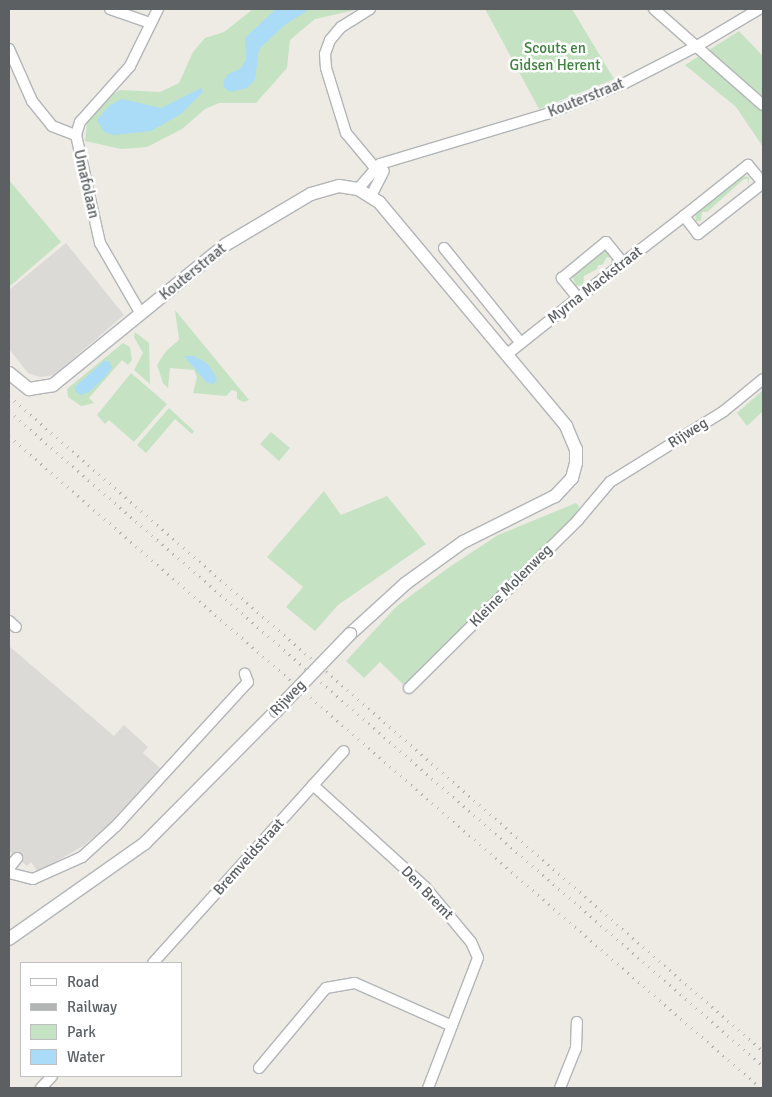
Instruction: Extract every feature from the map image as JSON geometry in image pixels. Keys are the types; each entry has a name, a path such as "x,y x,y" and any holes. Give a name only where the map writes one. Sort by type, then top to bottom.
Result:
{"street":[{"path":"110,9 150,23"},
{"name":"Umafolaan","path":"141,314 100,243 76,135 80,122 130,66 158,9"},
{"path":"370,9 341,28 325,54 330,87 346,134 378,172"},
{"path":"654,9 763,105"},
{"name":"Kouterstraat","path":"358,189 400,157 547,114 625,83 697,46 759,9"},
{"path":"9,49 32,101 52,126 76,135"},
{"name":"Myrna Mackstraat","path":"506,355 748,165 763,183 698,234 684,216"},
{"name":"Kouterstraat","path":"43,387 63,379 225,245 264,220 311,194 330,187 358,189 371,196 378,172"},
{"path":"371,196 386,208 506,355"},
{"path":"578,298 562,278 606,242 623,263"},
{"path":"444,248 521,343"},
{"name":"Rijweg","path":"9,937 145,843 350,634 405,584 463,542 555,496 575,470 576,449 571,434 506,355"},
{"path":"9,363 43,387"},
{"path":"9,372 29,389 43,387"},
{"name":"Rijweg","path":"610,482 724,411 763,379"},
{"name":"Kleine Molenweg","path":"409,688 578,520 610,482"},
{"path":"9,873 33,880 82,857 116,826 248,682 246,674"},
{"name":"Bremveldstraat","path":"154,962 344,751"},
{"name":"Den Bremt","path":"313,786 424,887 472,942 478,958 428,1088"},
{"path":"9,868 17,858"},
{"path":"259,1068 326,988 355,984 452,1026"},
{"path":"560,1088 576,1048 577,1022"},
{"path":"41,1088 51,1077"}],"shaded area":[{"path":"66,243 124,315 54,375 40,377 28,373 9,349 9,290"},
{"path":"9,646 114,736 124,725 148,747 143,753 160,768 110,823 83,846 38,872 31,862 27,866 9,851"}],"green space":[{"path":"253,9 360,9 315,19 290,40 287,68 256,103 219,103 205,109 182,129 147,147 121,149 85,141 87,123 110,96 120,90 160,92 179,83 193,52 205,38 224,32"},
{"name":"Scouts en Gidsen Herent","path":"485,9 572,9 614,79 539,109"},
{"path":"739,31 763,56 763,147 736,107 685,65"},
{"path":"741,176 749,177 749,187 748,179 744,179 707,212 702,212 701,221 696,221 695,212"},
{"path":"9,180 61,242 9,287"},
{"path":"601,250 608,250 615,258 614,264 611,267 611,258 607,257 602,265 598,265 597,269 584,276 583,285 576,286 572,275"},
{"path":"175,310 249,400 244,402 237,399 237,392 232,390 226,396 193,393 197,377 194,370 170,368 168,388 163,383 157,365 166,351 179,340"},
{"path":"135,332 149,343 150,384 134,370 143,353 134,337"},
{"path":"123,343 130,347 132,360 128,365 122,360 89,398 94,403 81,406 68,397 67,389"},
{"path":"131,373 167,404 134,442 109,420 105,424 97,415"},
{"path":"763,390 763,411 747,426 737,413"},
{"path":"169,408 194,431 192,434 175,419 146,453 137,445"},
{"path":"271,432 290,448 279,461 260,444"},
{"path":"324,491 341,515 387,496 426,544 338,605 315,631 286,607 303,587 267,557"},
{"path":"576,503 579,506 577,517 404,685 380,662 364,678 346,661 397,606 448,568 498,535"}],"water":[{"path":"276,9 310,9 286,24 259,49 255,80 247,88 230,92 223,87 224,80 228,74 240,69 246,60 245,38"},
{"path":"201,88 203,92 181,114 151,131 114,135 104,132 97,120 110,105 122,99 161,108"},
{"path":"184,356 194,356 208,364 217,379 214,384 207,383"},
{"path":"104,361 109,361 112,368 103,379 89,392 81,395 75,391 75,387"}],"railway":[{"path":"9,396 763,1051"},
{"path":"9,411 763,1066"},
{"path":"9,436 761,1088"}]}
